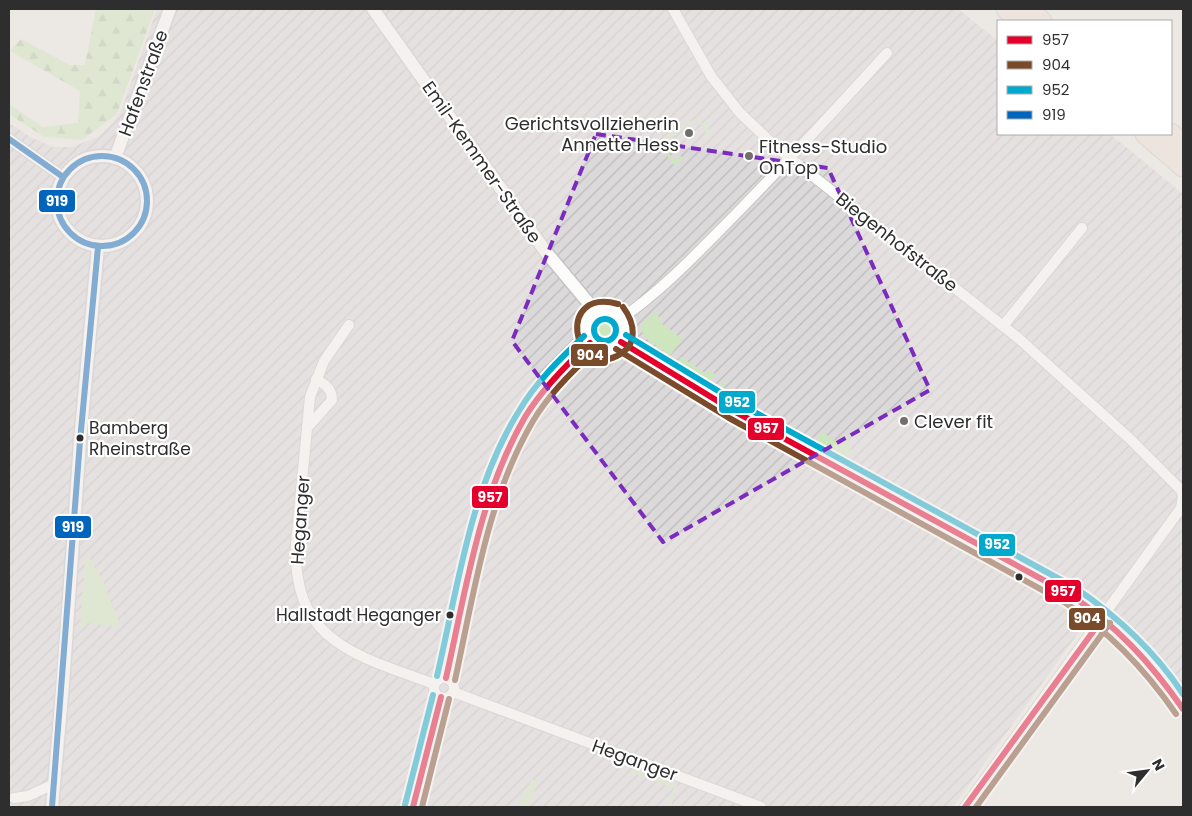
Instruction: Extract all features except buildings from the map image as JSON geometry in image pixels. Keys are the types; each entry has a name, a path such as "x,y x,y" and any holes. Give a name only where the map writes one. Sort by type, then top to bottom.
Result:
{"highway":[{"path":"1006,9 1019,20"},
{"path":"1029,9 1041,20"},
{"path":"1172,134 1183,144"},
{"path":"1146,135 1183,167"}],"street":[{"name":"Hafenstraße","path":"115,158 170,9"},
{"name":"Emil-Kemmer-Straße","path":"373,9 546,252 596,312"},
{"name":"Biegenhofstraße","path":"673,9 707,69 726,96 748,121 790,158 1003,326 1130,439 1176,484 1183,496"},
{"path":"622,318 671,279 790,158 888,53"},
{"path":"9,139 63,177"},
{"path":"92,156 115,158 127,163 140,178 147,196 146,210 142,222 134,233 124,241 112,246 86,244 74,237 65,228 58,216 56,202 58,189 63,177 70,168 92,156"},
{"path":"1003,326 1082,228"},
{"path":"52,807 64,675 80,441 98,246"},
{"path":"610,310 622,318 625,331 621,342 609,350 596,348 590,343 585,327 588,318 596,312 610,310"},
{"name":"Heganger","path":"349,325 324,361 310,397 295,564 303,601 320,628 346,649 434,684"},
{"path":"621,342 672,375 757,424 1029,572 1089,607 1138,652 1183,709"},
{"path":"446,678 486,514 501,465 534,404 560,372 590,343"},
{"path":"307,428 332,400 332,394 325,384 316,379"},
{"path":"965,807 1181,508 1183,496"},
{"path":"446,678 452,682 453,692 449,696 441,698 434,691 434,684 438,679 446,678"},
{"name":"Heganger","path":"453,692 761,807"},
{"path":"414,807 441,698"},
{"path":"11,797 28,796 54,784"},
{"path":"11,797 25,807"}],"highlighted area":[{"path":"596,134 828,168 930,390 663,542 512,341"}],"shaded area":[{"path":"157,9 958,9 997,40 997,135 1111,135 1183,194 1183,694 1158,659 1098,600 1076,636 953,807 9,807 9,123 32,138 53,147 72,147 98,137 111,125 121,111"}],"green space":[{"path":"96,9 155,9 117,114 82,140 44,137 9,114 9,104 43,127 78,123 80,91 10,51 21,39 70,65 85,65"},
{"path":"697,118 703,124 708,121 709,138 698,120 662,142 673,160 681,156 683,160 673,165 658,141"},
{"path":"656,311 661,323 682,339 671,355 652,343 641,330 643,323"},
{"path":"605,316 614,320 618,329 614,338 605,342 596,338 592,329 596,320"},
{"path":"681,357 705,373 707,370 715,374 710,382 678,361"},
{"path":"724,380 726,381 723,387 753,403 756,398 758,399 753,408 719,389"},
{"path":"822,432 840,444 845,437 849,440 851,450 846,459 816,443"},
{"path":"86,552 103,581 121,627 86,623 85,627 80,627"},
{"path":"635,769 677,785 671,807 667,807 674,788 630,772"},
{"path":"532,779 538,782 528,806 531,807 518,807"}],"transit line":[{"name":"919","path":"9,139 63,177"},
{"name":"919","path":"102,156 119,159 134,169 144,184 147,201 144,218 134,233 119,243 102,246 85,243 70,233 60,218 57,201 60,184 70,169 85,159 102,156"},
{"name":"919","path":"52,807 80,441 98,247"},
{"name":"904","path":"618,304 598,302 585,308 579,319 577,332 581,345 589,355 602,359 617,356 629,346 633,333 630,320 623,307"},
{"name":"952","path":"605,319 615,326 616,330 609,340 605,341 595,334 594,330 601,320 605,319"},
{"name":"952","path":"626,335 738,403 1074,587 1134,635 1160,663 1183,694"},
{"name":"952","path":"437,676 467,539 488,473 502,441 533,390 584,336"},
{"name":"957","path":"621,342 734,411 1069,594 1102,619 1132,646 1183,709"},
{"name":"957","path":"446,678 476,544 485,511 509,447 525,417 539,397 563,369 590,343"},
{"name":"904","path":"616,349 729,418 1064,602 1097,626 1126,652 1176,714"},
{"name":"904","path":"455,680 484,547 493,514 517,451 546,401 596,350"},
{"name":"957","path":"965,807 1103,618"},
{"name":"904","path":"976,807 1110,623"},
{"name":"952","path":"405,805 433,695"},
{"name":"957","path":"413,807 441,697"},
{"name":"904","path":"422,807 449,699"}],"place":[{"name":"Gerichtsvollzieherin Annette Hess","path":"689,133"},
{"name":"Fitness-Studio OnTop","path":"749,156"},
{"name":"Clever fit","path":"904,421"},
{"name":"Bamberg Rheinstraße","path":"80,438"},
{"name":"Hallstadt Heganger","path":"450,615"}]}
